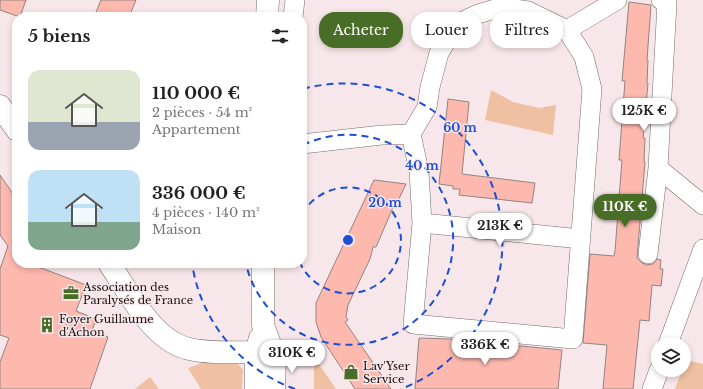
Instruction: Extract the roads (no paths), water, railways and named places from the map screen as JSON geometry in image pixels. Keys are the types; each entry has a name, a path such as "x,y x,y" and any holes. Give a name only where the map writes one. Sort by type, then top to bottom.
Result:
{"street":[{"path":"267,12 268,0"},
{"path":"294,12 295,0"},
{"path":"567,30 617,0"},
{"path":"648,254 658,168 667,3 661,0"},
{"path":"502,7 528,11 567,30 584,57 592,89 573,339 413,324 422,223 419,171 412,134 426,107 439,53 448,38 463,21 478,14 502,7"},
{"path":"0,106 12,123"},
{"path":"307,144 382,135 412,134"},
{"path":"658,168 703,205"},
{"path":"422,223 581,239"},
{"path":"671,337 703,248"},
{"path":"112,268 146,318 164,337 183,348 194,350 256,352"},
{"path":"256,389 256,352 263,325 263,268"},
{"path":"263,325 275,358 274,389"},
{"path":"652,389 656,377"}],"place":[{"name":"Association des Paralysés de France","path":"71,293"},
{"name":"Foyer Guillaume d'Achon","path":"47,325"},
{"name":"Lav'Yser Service","path":"351,372"}]}
